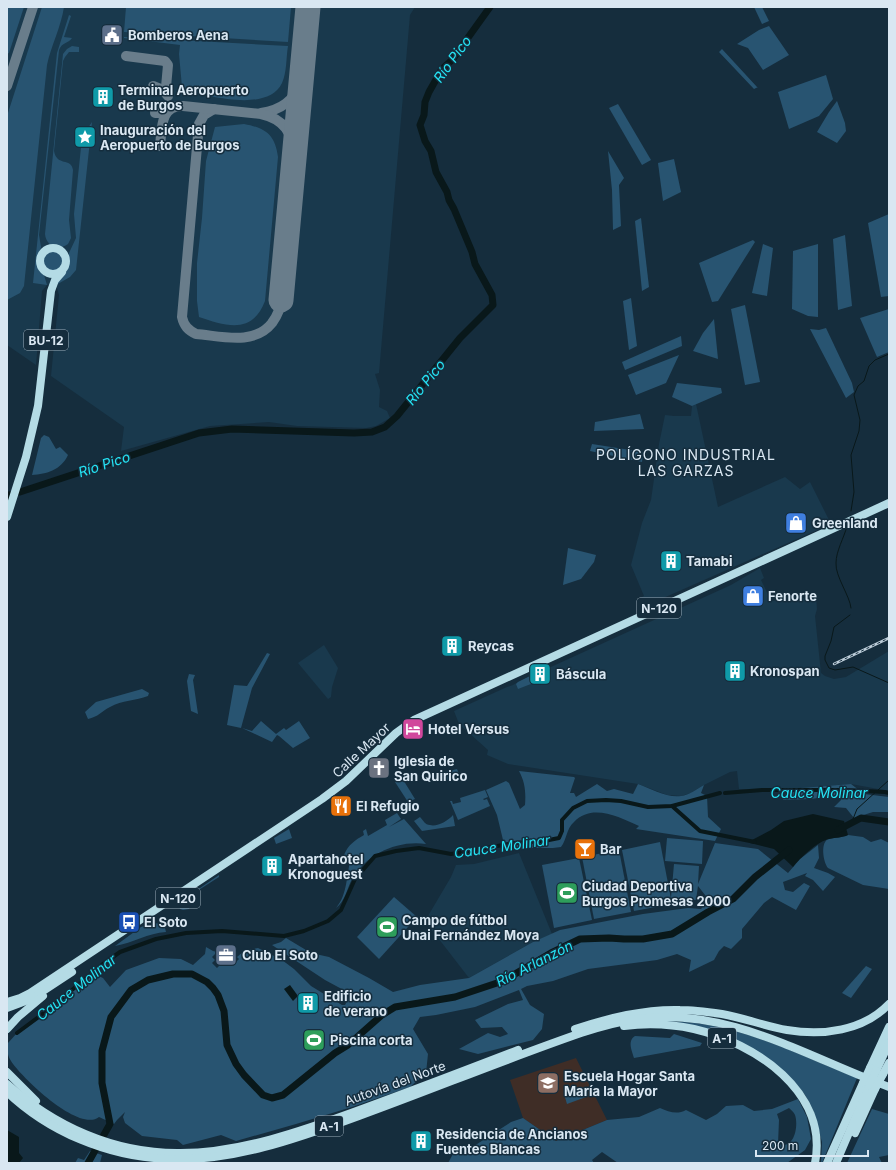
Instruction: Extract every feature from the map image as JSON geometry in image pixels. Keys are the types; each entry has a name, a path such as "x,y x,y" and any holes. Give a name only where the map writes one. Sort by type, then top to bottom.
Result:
{"highway":[{"name":"BU-12","path":"7,517 26,457 38,406 51,291 55,280 66,266 66,258 62,251 55,248 48,249 42,255 40,262 47,277 51,291"},
{"path":"43,270 54,275 62,272"},
{"name":"Calle Mayor","path":"232,859 331,793 396,733 408,724 429,713 889,503"},
{"name":"N-120","path":"7,1008 31,999 202,882 232,859"},
{"name":"N-120","path":"7,1002 30,993 175,895 232,859"},
{"path":"7,1029 18,1017 79,967"},
{"path":"636,1013 660,1010 698,1011 722,1014 788,1030 818,1032 845,1029 861,1024 877,1015 889,1004"},
{"name":"A-1","path":"636,1013 662,1012 692,1014 730,1021 773,1035 889,1082"},
{"name":"Autovía del Norte","path":"126,1150 193,1153 222,1149 259,1141 297,1130 394,1097 572,1030 604,1020 636,1013"},
{"path":"497,1064 551,1043 612,1024 637,1019 659,1017 684,1018 710,1021 741,1028 889,1087"},
{"name":"A-1","path":"497,1064 573,1038 619,1027 642,1024 666,1025 705,1032 724,1038 754,1053 780,1072 796,1089 803,1098 814,1124 817,1146 815,1163"},
{"path":"827,1163 876,1071 889,1027"},
{"path":"836,1163 889,1043"},
{"path":"876,1071 889,1062"},
{"name":"Autovía del Norte","path":"126,1150 147,1160 154,1158 179,1159 214,1157 275,1144 355,1118 497,1064"},
{"path":"7,1069 11,1082"},
{"path":"7,1072 11,1082 43,1113 78,1135"},
{"path":"842,1163 869,1086"},
{"path":"7,1092 40,1118 78,1135 97,1135 126,1150"},
{"path":"7,1099 45,1125 126,1150"}],"shaded area":[{"path":"7,7 415,7 410,15 379,373 375,374 380,390 379,407 387,411 390,418 376,426 366,428 297,426 269,422 210,426 121,451 124,427 51,376 59,295 56,285 47,285 42,291 36,365 7,345"},
{"path":"7,7 24,7 9,53 7,54"},
{"path":"42,7 64,7 61,22 47,65 24,286 20,293 7,300 7,116"},
{"path":"126,7 291,7 288,42 124,32"},
{"path":"754,7 762,7 769,21 762,24"},
{"path":"69,15 71,16 64,37 72,38 59,50 39,235 41,247 37,262 44,275 47,285 33,283 57,53"},
{"path":"769,26 789,55 763,70 748,48 737,44 759,30"},
{"path":"124,37 288,46 285,74 282,83 275,92 264,98 236,100 207,95 183,89 179,54 180,45"},
{"path":"72,46 79,47 79,52 69,52 63,61 54,151 58,159 70,164 73,170 69,220 71,238 68,244 57,247 48,242 45,234 63,54"},
{"path":"722,49 758,87 754,89 719,52"},
{"path":"826,75 833,99 819,116 789,129 778,92"},
{"path":"837,101 845,123 846,131 837,143 817,132"},
{"path":"618,104 651,160 642,165 609,108"},
{"path":"92,122 76,270 70,277 56,285 58,278 68,267 69,253 76,238 74,214 82,138 84,138 86,131"},
{"path":"244,124 268,133 277,149 278,157 265,301 260,312 253,319 246,323 228,325 199,317 197,301 197,263 206,161 215,127"},
{"path":"608,151 624,178 619,185 621,226 613,230 612,190"},
{"path":"674,159 681,192 663,201 658,163"},
{"path":"889,214 889,296 881,297 868,223"},
{"path":"641,218 649,287 642,291 635,221"},
{"path":"845,235 852,306 838,310 833,239"},
{"path":"753,240 755,242 718,301 712,302 699,263"},
{"path":"763,244 773,248 767,296 752,293"},
{"path":"818,244 818,317 808,316 792,309 793,251"},
{"path":"53,250 61,253 64,261 61,269 53,272 45,269 42,261 45,253"},
{"path":"631,298 637,346 629,350 623,301"},
{"path":"745,305 760,382 745,385 731,309"},
{"path":"889,309 889,352 877,357 860,318"},
{"path":"714,319 718,359 693,351 703,333"},
{"path":"826,328 852,383 854,392 846,398 810,329 819,330"},
{"path":"681,336 682,346 625,370 622,362"},
{"path":"679,355 666,383 636,395 628,375"},
{"path":"677,383 721,388 722,393 692,406 672,397"},
{"path":"696,404 718,507 785,477 800,489 810,482 831,524 643,607 640,598 644,596 631,565 642,523 651,500 659,444 665,415 691,416 692,406"},
{"path":"640,414 644,429 594,431 595,422"},
{"path":"44,435 49,437 56,449 60,447 68,455 62,464 57,468 43,474 32,475 41,438"},
{"path":"592,444 643,452 642,462 590,451"},
{"path":"568,548 596,555 594,562 581,579 563,585"},
{"path":"760,568 764,578 761,580 771,601 816,597 817,609 815,616 821,673 825,676 834,679 846,677 889,651 889,791 851,784 788,789 739,789 737,771 730,772 691,793 681,796 667,795 638,784 508,764 487,755 488,750 459,724 454,711 731,585"},
{"path":"324,645 338,668 332,687 331,697 328,699 298,663"},
{"path":"267,653 270,654 252,688 241,728 227,725 234,685 247,686"},
{"path":"189,674 195,675 193,680 198,714 191,711 187,681"},
{"path":"532,675 536,682 518,689 516,684 518,682"},
{"path":"142,689 149,693 148,696 115,705 95,717 88,719 85,712 96,702"},
{"path":"261,721 276,734 284,728 286,730 299,721 310,738 293,748 277,735 272,742 242,728 252,731"},
{"path":"457,769 459,774 444,782 442,773"},
{"path":"519,771 574,777 575,778 570,793 574,793 576,797 597,784 607,791 614,789 633,794 638,784 670,796 681,796 693,792 704,785 701,793 707,796 708,817 721,829 715,841 636,829 639,826 623,819 606,814 589,813 581,816 571,825 561,847 509,850 503,840 497,815 486,790 506,781 509,783 520,809 525,805 525,787"},
{"path":"402,778 415,799 408,802 395,782"},
{"path":"851,784 864,794 889,797 889,812 873,812 854,818 846,808 834,807 841,800 843,794 811,799 783,800 788,789"},
{"path":"485,790 488,797 483,799 487,799 490,806 458,820 450,801 452,801 453,804 461,802 460,798"},
{"path":"397,813 401,819 389,827 404,819 426,844 404,844 374,856 358,870 352,879 344,898 336,908 345,891 351,858 344,855 348,848 364,835 363,831 366,829 368,836 387,825 385,820"},
{"path":"813,814 844,821 848,835 825,840 815,846 793,867 774,849 750,843 752,840 784,821"},
{"path":"453,815 455,826 422,831 414,821 420,817 427,824 436,825"},
{"path":"289,829 292,838 276,844 274,838"},
{"path":"848,835 863,837 871,842 881,839 889,843 889,889 863,885 828,868 823,852 824,844 829,839"},
{"name":"Ciudad Deportiva Burgos Promesas 2000","path":"667,838 703,841 702,864 665,861"},
{"name":"Ciudad Deportiva Burgos Promesas 2000","path":"660,842 672,904 634,911 622,850"},
{"path":"715,843 758,849 788,873 800,859 818,845 819,858 814,868 835,877 823,891 813,880 805,876 807,873 783,882 785,890 793,892 804,883 810,886 796,910 772,897 764,903 742,929 742,938 731,949 724,946 714,960 689,972 691,960 677,954 657,960 588,969 553,981 527,986 521,989 530,1005 544,1014 542,1029 533,1040 478,1054 459,1049 488,1033 500,1037 508,1034 502,1027 481,1028 475,1020 508,1004 523,1000 519,990 475,1007 420,1017 413,1029 428,1054 426,1073 410,1087 296,1124 236,1141 221,1135 183,1145 177,1140 142,1136 125,1123 123,1117 125,1112 114,1124 99,1117 90,1120 78,1117 65,1111 26,1079 11,1061 7,1050 8,1043 17,1033 48,1010 92,973 103,978 110,987 126,970 159,958 181,959 193,965 205,954 206,947 217,952 212,957 215,960 212,963 217,968 225,960 230,965 239,959 237,957 244,951 258,948 282,960 294,969 311,986 342,1005 345,1005 351,994 325,980 272,945 281,942 286,938 311,953 329,957 393,992 420,985 469,978 533,942 560,930 643,914 688,908 701,909 709,900 698,886 696,900 671,898 674,864 699,866 698,884"},
{"name":"Ciudad Deportiva Burgos Promesas 2000","path":"619,850 631,912 594,919 582,857"},
{"path":"519,853 552,934 533,942 469,978 425,921 451,877 456,865 474,864"},
{"name":"Ciudad Deportiva Burgos Promesas 2000","path":"579,858 592,920 554,928 542,865"},
{"path":"219,875 219,877 194,893 189,909 180,909 179,905 181,901"},
{"name":"Campo de fútbol Unai Fernández Moya","path":"394,897 417,917 379,959 357,937"},
{"path":"153,923 164,924 167,927 165,928 166,932 153,934 115,946 141,927"},
{"path":"866,966 872,969 851,998 842,993"},
{"path":"290,985 298,996 293,1001 284,989"},
{"path":"666,1021 703,1024 746,1034 857,1078 822,1163 822,1142 813,1110 805,1095 794,1081 751,1050"},
{"name":"Piscina corta","path":"318,1033 322,1039 311,1047 306,1042"},
{"path":"674,1034 702,1043 700,1046 634,1058 631,1049 631,1041 635,1036 670,1038"},
{"path":"576,1058 607,1120 556,1141 523,1118 510,1080"},
{"path":"583,1088 586,1097 567,1104 564,1094"},
{"path":"798,1099 807,1117 811,1139 805,1150 787,1163 618,1163 602,1152 592,1160 594,1163 448,1163 453,1154 474,1146 511,1122 523,1118 556,1141 607,1120 639,1117 660,1108 673,1112 683,1112 686,1110 706,1120 717,1114 726,1106 743,1105 754,1111 772,1109","holes":["789,1108 794,1113 796,1119 794,1137 788,1144 778,1144 779,1120 777,1114"]},
{"path":"872,1109 889,1114 889,1155 879,1157 882,1163 847,1163"},
{"path":"7,1130 19,1137 19,1153 23,1158 19,1163 7,1163"},
{"path":"90,1151 102,1155 100,1163 75,1163 78,1158 84,1160"}],"waterway":[{"name":"Río Pico","path":"20,492 199,433 232,429 354,433 372,432 385,427 397,416 460,338 493,305 492,295 475,264 472,252 449,200 447,192 436,172 431,151 425,141 420,125 424,115 425,102 442,69 452,60 490,7"},
{"path":"851,511 854,492 851,455 859,431 860,420 854,395 858,386 864,381 869,366 875,360 889,354"},
{"path":"847,526 837,554 836,568 851,608"},
{"path":"850,615 834,627 831,641 825,656 825,660 829,668 835,670 853,667 889,683"},
{"path":"851,824 857,809 889,780"},
{"name":"Cauce Molinar","path":"725,793 762,790 846,790 889,793"},
{"name":"Cauce Molinar","path":"17,1033 120,952 156,939 186,933 222,931 284,936 304,931 328,921 341,910 355,879 375,856 419,848 451,854 514,843 544,841 559,838 562,831 562,820 573,808 587,801 621,801 648,807 672,806 720,793"},
{"path":"672,806 700,831 755,842"},
{"name":"Río Arlanzón","path":"838,830 861,818 889,822"},
{"name":"Río Arlanzón","path":"88,1163 110,1124 102,1083 102,1051 111,1017 131,990 148,980 173,974 192,974 207,982 218,995 224,1011 227,1045 236,1064 263,1095 272,1098 283,1095 335,1053 348,1045 382,1015 395,1007 455,997 503,981 551,953 580,939 643,939 672,934 733,899 755,877 789,850"}],"taxiway":[{"path":"7,86 33,7"},
{"path":"126,56 165,61 168,65 166,87 167,94"},
{"path":"261,113 275,110 286,104 295,94 301,82"},
{"path":"153,86 163,90 168,96"},
{"path":"160,146 162,126 166,114 170,109 183,106 261,114 276,119 286,128 292,140 294,156"},
{"path":"214,109 204,115 199,124 182,317 184,323 196,334 237,338 256,335 265,330 276,318 281,300"},
{"path":"155,113 162,113 169,110"}],"runway":[{"path":"281,300 308,7"}],"railway":[{"path":"834,664 889,638"}],"place":[{"name":"Bomberos Aena","path":"112,35"},
{"name":"Terminal Aeropuerto de Burgos","path":"103,97"},
{"name":"Inauguración del Aeropuerto de Burgos","path":"85,137"},
{"name":"Greenland","path":"796,523"},
{"name":"Tamabi","path":"671,561"},
{"name":"Fenorte","path":"753,596"},
{"name":"Reycas","path":"452,646"},
{"name":"Kronospan","path":"735,671"},
{"name":"Báscula","path":"540,674"},
{"name":"Hotel Versus","path":"413,729"},
{"name":"Iglesia de San Quirico","path":"379,768"},
{"name":"El Refugio","path":"341,806"},
{"name":"Bar","path":"585,849"},
{"name":"Apartahotel Kronoguest","path":"272,866"},
{"name":"Ciudad Deportiva Burgos Promesas 2000","path":"567,893"},
{"name":"El Soto","path":"129,922"},
{"name":"Campo de fútbol Unai Fernández Moya","path":"387,927"},
{"name":"Club El Soto","path":"226,955"},
{"name":"Edificio de verano","path":"308,1003"},
{"name":"Piscina corta","path":"314,1040"},
{"name":"Escuela Hogar Santa María la Mayor","path":"548,1083"},
{"name":"Residencia de Ancianos Fuentes Blancas","path":"421,1141"}],"district":[{"name":"POLÍGONO INDUSTRIAL LAS GARZAS","path":"686,462"}]}
